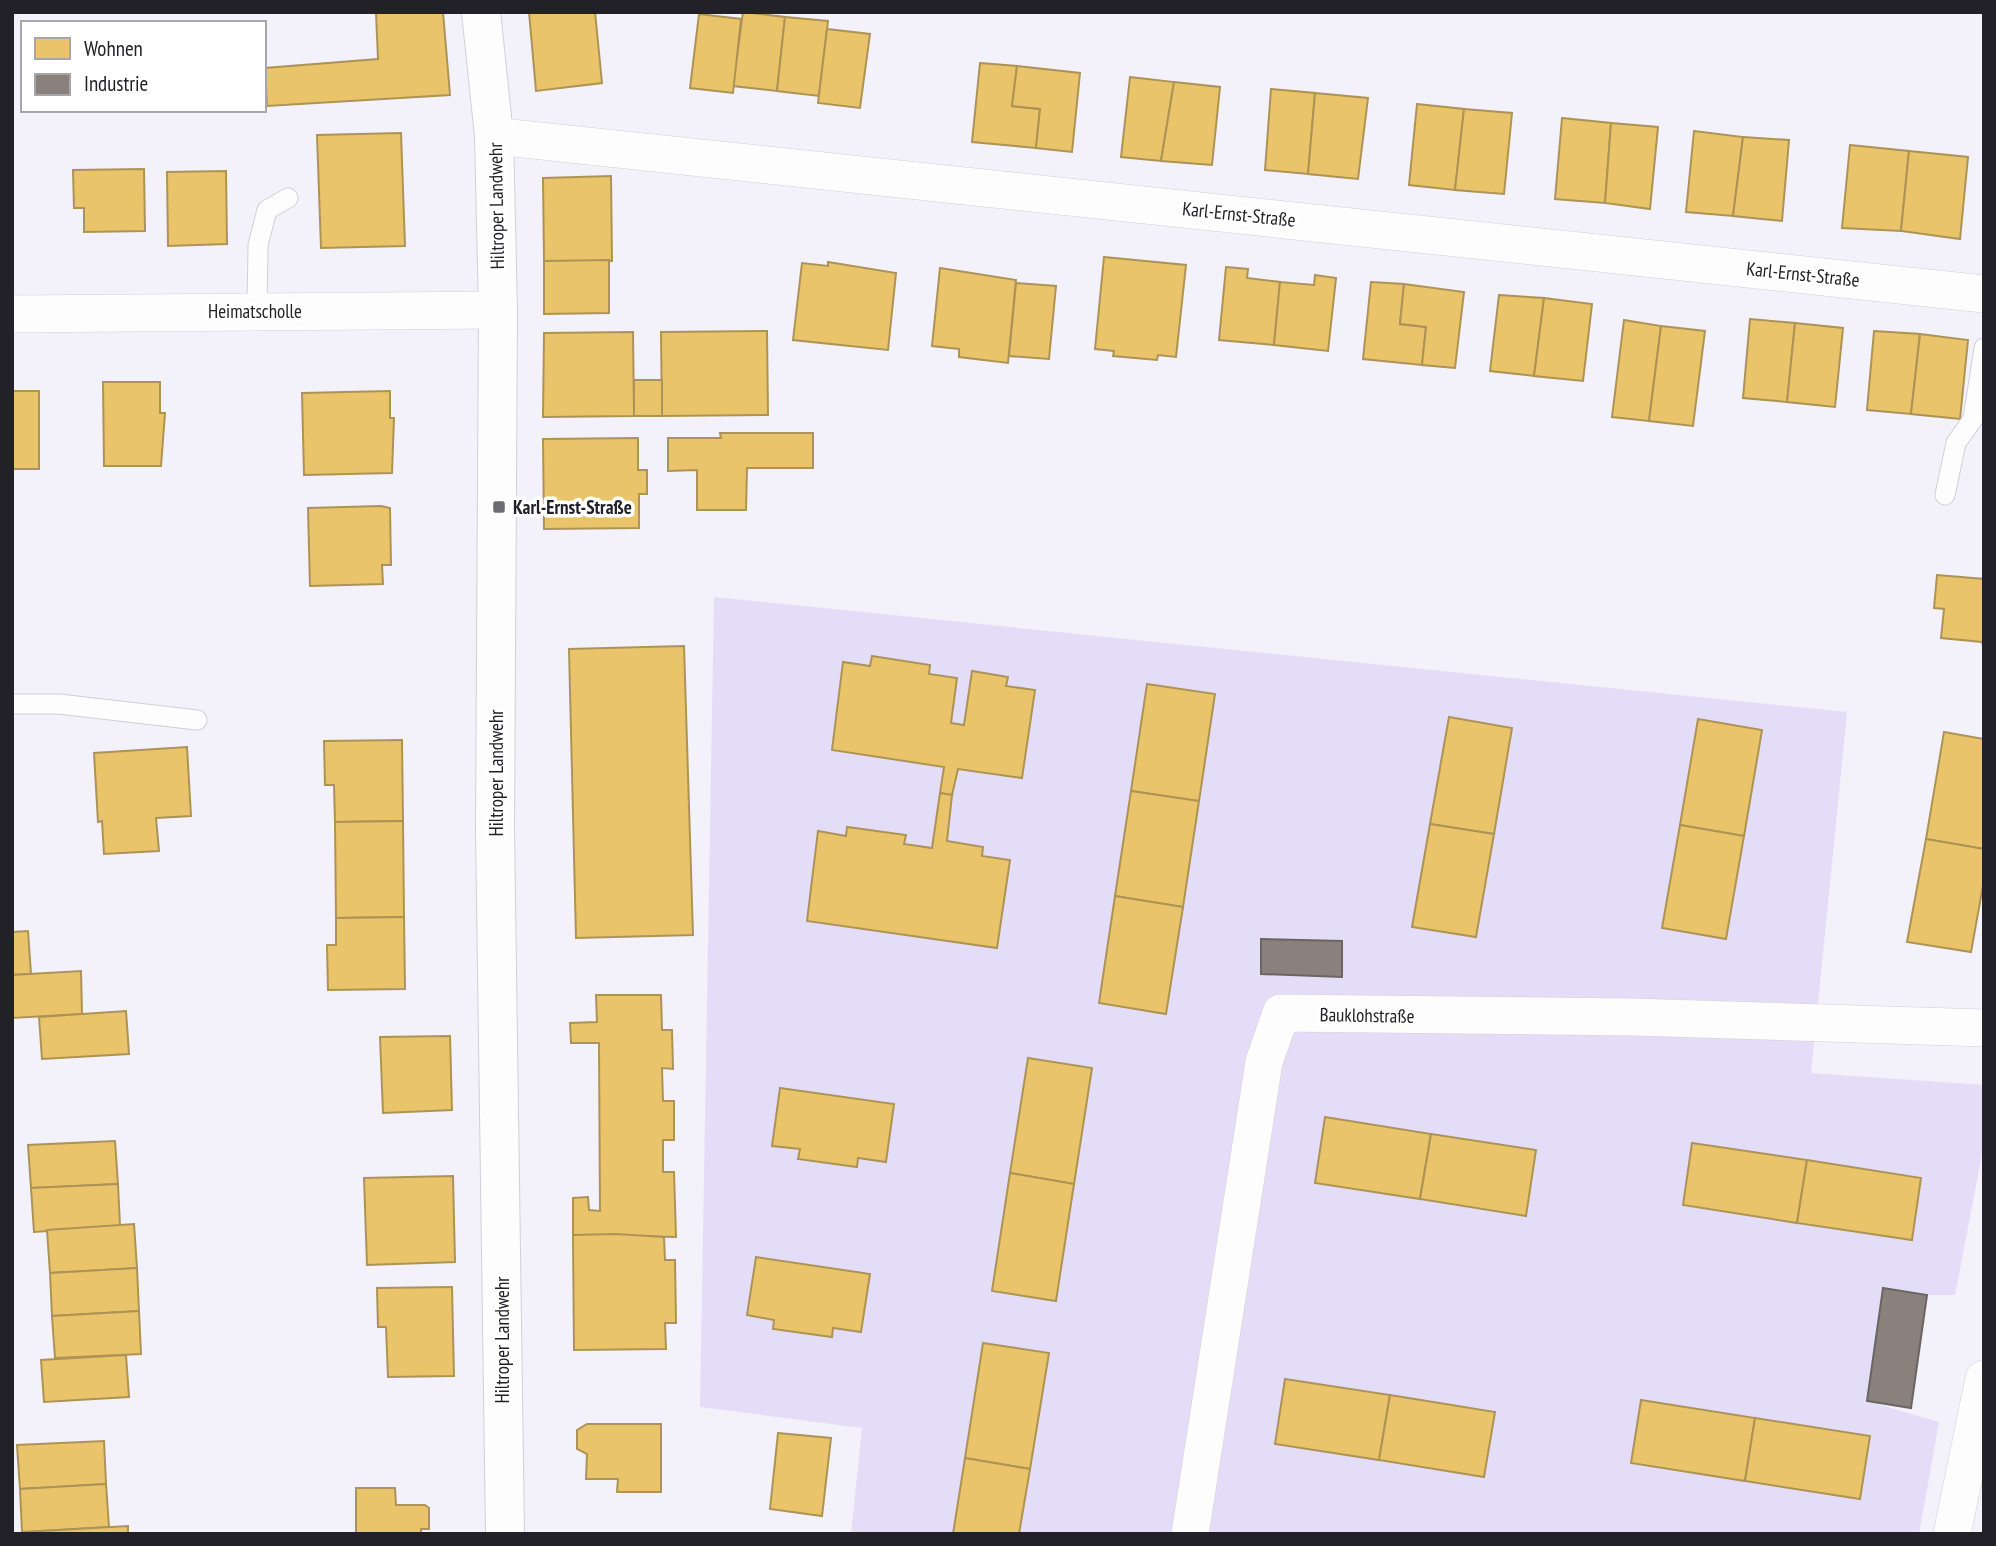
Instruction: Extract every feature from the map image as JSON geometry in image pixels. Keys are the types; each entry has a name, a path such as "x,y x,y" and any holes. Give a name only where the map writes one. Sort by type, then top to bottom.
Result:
{"street":[{"name":"Hiltroper Landwehr","path":"481,12 494,136 498,310 495,829 505,1534"},
{"name":"Karl-Ernst-Straße","path":"494,136 1984,294"},
{"name":"Heimatscholle","path":"12,314 498,310"},
{"name":"Bauklohstraße","path":"1190,1534 1264,1062 1281,1013 1633,1017 1984,1028"},
{"path":"1952,1534 1984,1379"}],"lane":[{"path":"257,311 258,245 267,210 288,198"},
{"path":"1945,495 1956,443 1973,419 1984,348"},
{"path":"12,704 59,704 197,720"}],"shaded area":[{"path":"714,597 1847,712 1811,1073 1984,1085 1984,1144 1955,1295 1927,1295 1883,1289 1867,1401 1939,1422 1919,1534 851,1534 862,1428 700,1407"}],"building: Wohnen":[{"path":"443,12 450,95 267,106 266,68 378,59 376,13"},
{"path":"529,12 595,12 602,83 536,91"},
{"path":"743,12 785,17 777,91 733,86"},
{"path":"699,14 741,19 733,93 690,88"},
{"path":"785,17 828,21 819,96 777,91"},
{"path":"827,29 870,34 860,108 818,103"},
{"path":"980,63 1017,66 1012,106 1040,109 1036,148 972,142"},
{"path":"1017,66 1080,73 1072,152 1036,148 1040,109 1012,106"},
{"path":"1130,77 1174,82 1161,161 1121,157"},
{"path":"1174,82 1220,87 1212,165 1161,161"},
{"path":"1271,89 1315,93 1308,174 1265,170"},
{"path":"1315,93 1368,98 1358,179 1308,174"},
{"path":"1417,104 1464,109 1455,190 1409,185"},
{"path":"1464,109 1512,113 1504,194 1455,190"},
{"path":"1562,118 1611,123 1605,203 1555,199"},
{"path":"1611,123 1658,127 1650,209 1605,203"},
{"path":"1694,131 1743,137 1733,216 1686,212"},
{"path":"401,133 405,246 321,248 317,135"},
{"path":"1743,137 1789,140 1782,221 1733,216"},
{"path":"1850,145 1909,151 1901,231 1842,228"},
{"path":"1909,151 1968,157 1960,239 1901,231"},
{"path":"144,169 145,231 84,232 84,208 74,208 73,170"},
{"path":"226,171 227,244 168,246 167,172"},
{"path":"611,176 612,261 544,261 543,178"},
{"path":"1104,257 1186,265 1176,357 1158,355 1157,360 1113,356 1114,351 1095,349"},
{"path":"609,260 609,313 544,314 544,261"},
{"path":"828,262 896,273 888,350 793,340 802,263 828,266"},
{"path":"1226,267 1248,269 1247,278 1280,282 1274,345 1219,340"},
{"path":"940,268 1016,280 1008,363 959,357 959,349 932,346"},
{"path":"1315,275 1336,278 1328,351 1274,345 1280,282 1314,285"},
{"path":"1371,282 1404,284 1400,324 1426,327 1422,365 1363,359"},
{"path":"1016,283 1056,286 1049,359 1009,356"},
{"path":"1404,284 1464,292 1455,368 1422,365 1426,327 1400,324"},
{"path":"1499,295 1544,298 1534,376 1490,371"},
{"path":"1544,298 1592,304 1583,381 1534,376"},
{"path":"1750,319 1795,323 1787,402 1743,398"},
{"path":"1624,320 1661,326 1649,421 1612,417"},
{"path":"1795,323 1843,328 1835,407 1787,402"},
{"path":"1661,326 1705,331 1693,426 1649,421"},
{"path":"767,331 768,415 662,416 661,332"},
{"path":"1874,331 1920,334 1911,414 1867,410"},
{"path":"633,332 634,416 543,417 544,333"},
{"path":"1920,334 1968,340 1960,419 1911,414"},
{"path":"634,380 662,380 662,416 634,416"},
{"path":"103,382 160,382 160,413 165,413 161,466 104,466"},
{"path":"12,391 39,391 39,469 12,469"},
{"path":"390,391 390,418 394,418 392,473 304,475 302,393"},
{"path":"720,433 813,433 813,468 747,468 746,510 697,510 697,470 668,471 668,438 721,438"},
{"path":"638,438 638,470 647,470 647,494 639,494 639,528 544,529 543,439"},
{"path":"308,508 390,508 391,565 382,565 383,584 310,586"},
{"path":"1937,575 1984,579 1984,649 1982,642 1941,638 1944,609 1934,608"},
{"path":"684,646 693,935 576,938 569,649"},
{"path":"872,656 930,665 929,674 957,678 951,723 964,725 972,671 1008,677 1006,686 1035,690 1022,778 958,769 952,795 940,793 944,767 832,750 843,662 870,666"},
{"path":"1147,684 1215,694 1199,801 1131,791"},
{"path":"1449,717 1512,728 1494,834 1430,824"},
{"path":"1698,719 1762,730 1744,836 1680,825"},
{"path":"1944,732 1984,739 1984,849 1926,839"},
{"path":"402,740 403,821 335,822 334,785 325,785 324,741"},
{"path":"187,747 191,816 156,818 159,851 104,854 102,821 98,822 94,753"},
{"path":"1131,791 1199,801 1183,907 1115,896"},
{"path":"940,793 952,795 947,841 983,847 982,856 1010,860 997,948 807,921 818,831 846,836 847,827 906,835 904,844 932,848"},
{"path":"403,821 404,917 336,918 335,822"},
{"path":"1430,824 1494,834 1476,937 1412,927"},
{"path":"1680,825 1744,836 1726,939 1662,928"},
{"path":"1926,839 1984,849 1984,880 1971,952 1907,942"},
{"path":"1115,896 1183,907 1166,1014 1099,1003"},
{"path":"404,917 405,989 328,990 327,945 336,945 336,918"},
{"path":"28,931 31,974 12,975 12,932"},
{"path":"81,971 82,1014 12,1018 12,975"},
{"path":"596,995 661,995 662,1030 672,1030 673,1069 662,1068 663,1101 674,1101 674,1140 663,1140 663,1172 674,1172 676,1237 573,1235 573,1198 588,1197 589,1210 600,1211 599,1043 571,1043 570,1023 597,1022"},
{"path":"126,1011 129,1054 42,1059 39,1017"},
{"path":"450,1036 452,1110 383,1113 380,1037"},
{"path":"1028,1058 1092,1068 1074,1184 1010,1173"},
{"path":"780,1088 894,1104 886,1162 858,1158 857,1167 798,1159 800,1149 772,1146"},
{"path":"1325,1117 1431,1134 1420,1199 1315,1183"},
{"path":"1431,1134 1536,1150 1526,1216 1420,1199"},
{"path":"115,1141 118,1184 31,1188 28,1145"},
{"path":"1692,1143 1807,1160 1797,1223 1683,1205"},
{"path":"1807,1160 1921,1178 1912,1240 1797,1223"},
{"path":"1010,1173 1074,1184 1056,1301 992,1291"},
{"path":"453,1176 455,1262 367,1265 364,1178"},
{"path":"118,1184 120,1226 34,1232 31,1188"},
{"path":"134,1224 137,1268 50,1273 47,1230"},
{"path":"573,1235 664,1237 665,1260 675,1260 676,1323 665,1323 666,1349 574,1350"},
{"path":"756,1257 870,1274 861,1332 833,1328 832,1337 773,1329 774,1320 747,1315"},
{"path":"137,1268 139,1311 52,1316 50,1273"},
{"path":"452,1287 454,1376 388,1377 386,1327 378,1327 377,1288"},
{"path":"139,1311 141,1354 55,1358 52,1316"},
{"path":"983,1343 1049,1353 1030,1469 965,1458"},
{"path":"126,1355 129,1397 44,1402 41,1360"},
{"path":"1285,1379 1390,1395 1379,1460 1275,1444"},
{"path":"1390,1395 1495,1412 1484,1477 1379,1460"},
{"path":"1641,1400 1755,1418 1745,1481 1631,1463"},
{"path":"1755,1418 1870,1436 1860,1499 1745,1481"},
{"path":"587,1424 661,1424 661,1492 617,1492 618,1479 586,1479 587,1454 577,1449 577,1430"},
{"path":"778,1433 831,1438 822,1516 770,1509"},
{"path":"104,1441 106,1484 20,1489 17,1445"},
{"path":"965,1458 1030,1469 1019,1534 953,1534"},
{"path":"106,1484 109,1527 22,1532 20,1489"},
{"path":"356,1488 395,1488 396,1505 425,1505 429,1508 429,1529 421,1529 421,1534 356,1534"},
{"path":"128,1526 128,1534 42,1534 42,1531"}],"building: Industrie":[{"path":"1261,939 1342,941 1342,977 1261,974"},
{"path":"1883,1288 1927,1295 1911,1408 1867,1401"}],"place":[{"name":"Karl-Ernst-Straße","path":"499,507"}]}
